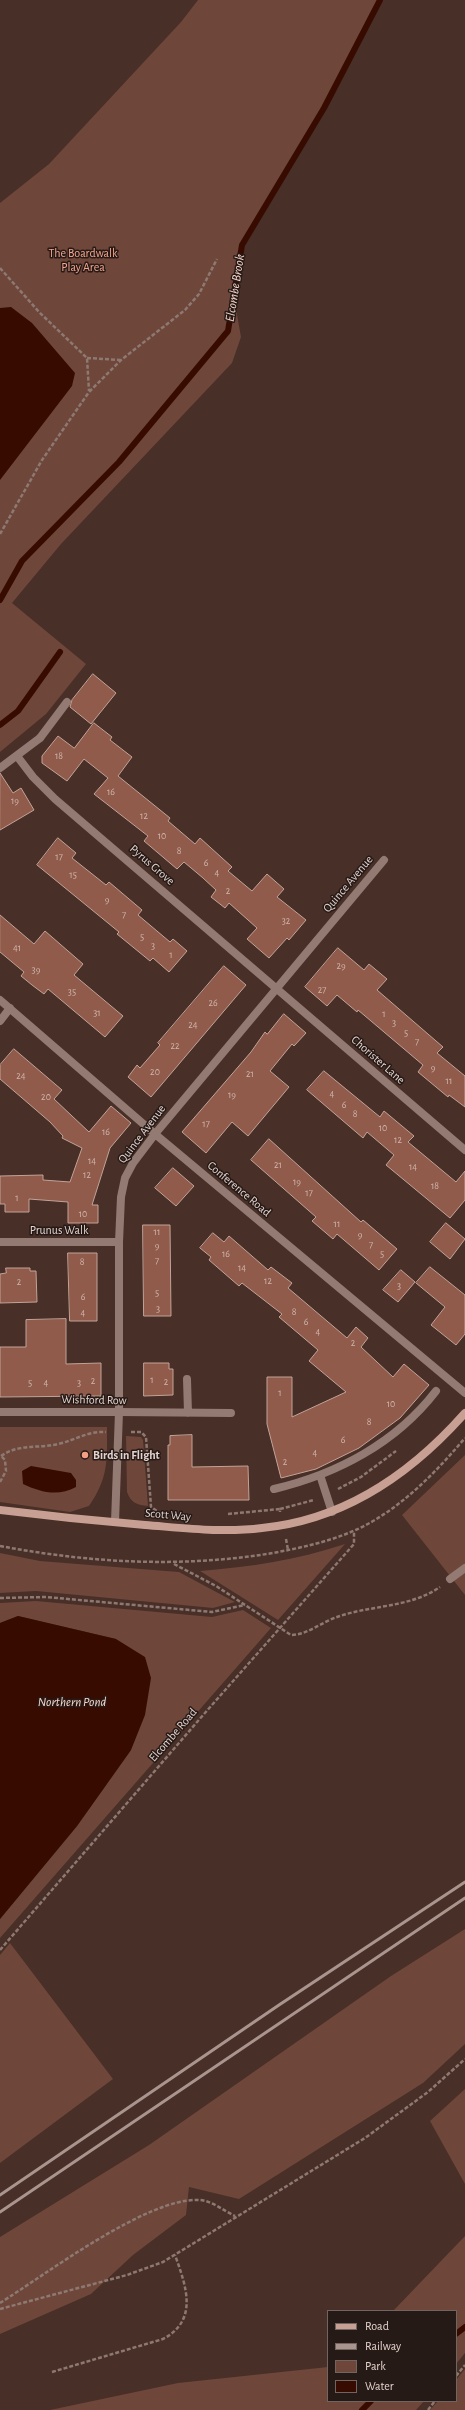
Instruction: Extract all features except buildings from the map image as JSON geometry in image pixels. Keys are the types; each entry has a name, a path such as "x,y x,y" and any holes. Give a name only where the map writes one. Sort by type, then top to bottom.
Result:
{"street":[{"path":"0,768 40,738 67,702"},
{"name":"Pyrus Grove","path":"17,756 33,777 56,799 276,988"},
{"name":"Quince Avenue","path":"115,1522 119,1432 119,1242 121,1196 125,1178 133,1163 155,1134 384,860"},
{"name":"Chorister Lane","path":"276,988 465,1150"},
{"name":"Conference Road","path":"0,1000 155,1134 465,1393"},
{"path":"0,1021 10,1008"},
{"name":"Prunus Walk","path":"0,1242 119,1242"},
{"path":"187,1379 188,1413"},
{"path":"274,1488 320,1475 355,1460 413,1419 436,1391"},
{"name":"Wishford Row","path":"0,1412 231,1413"},
{"name":"Scott Way","path":"0,1510 115,1522 221,1530 283,1525 332,1512 373,1492 404,1472 430,1451 465,1413"},
{"path":"320,1475 332,1512"},
{"path":"450,1579 465,1568"}],"path":[{"path":"0,534 42,460 89,392 121,360 185,310 199,294 217,259"},
{"path":"0,268 87,358 89,392"},
{"path":"87,358 121,360"},
{"path":"0,1482 6,1471 5,1460 1,1456 14,1448 57,1444 92,1431 141,1432 146,1437 151,1507 164,1513"},
{"path":"0,1546 100,1560 174,1564 218,1561 288,1550 332,1540 354,1531 387,1512 414,1492 431,1476 465,1438"},
{"path":"226,1515 280,1509 288,1550"},
{"name":"Elcombe Road","path":"0,1950 279,1628 354,1544 354,1531"},
{"path":"174,1564 245,1605 291,1635 302,1634 322,1623 353,1612 417,1599 433,1591 450,1579"},
{"path":"0,1598 46,1597 212,1612 245,1605"},
{"path":"0,2309 127,2275 163,2262 202,2240 235,2216 365,2138 428,2092 465,2058"},
{"path":"0,2304 116,2229 163,2205 200,2200 235,2216"},
{"path":"52,2372 163,2339 178,2329 186,2314 186,2294 175,2255"},
{"path":"457,2375 465,2365"},
{"path":"428,2410 434,2402"}],"green space":[{"name":"The Boardwalk Play Area","path":"198,0 380,0 324,108 242,245 233,292 241,337 232,363 61,544 12,603 86,664 46,714 0,752 0,203 49,164 181,22"},
{"path":"0,1427 107,1427 106,1468 96,1496 89,1506 70,1512 0,1502"},
{"path":"126,1436 141,1437 143,1440 148,1506 135,1503 130,1499 127,1492"},
{"path":"465,1455 465,1595 402,1515"},
{"path":"345,1544 278,1620 200,1571 291,1559"},
{"path":"0,1553 40,1561 179,1572 235,1602 213,1608 36,1591 0,1593"},
{"path":"36,1601 212,1617 243,1610 271,1628 0,1938 0,1919 77,1826 131,1750 116,1639 18,1616 0,1623 0,1603"},
{"path":"465,1929 465,2044 423,2083 239,2199 189,2187 186,2215 133,2255 91,2294 0,2334 0,2237 149,2145 391,1976"},
{"path":"10,1943 113,2079 0,2163 0,1955"},
{"path":"465,2089 465,2184 430,2121"},
{"path":"465,2236 465,2353 457,2363 457,2310 394,2310"},
{"path":"327,2367 327,2402 423,2402 416,2410 50,2410 178,2383"},
{"path":"465,2369 465,2410 430,2410 437,2402 457,2402 457,2379"}],"water":[{"path":"11,307 32,323 75,373 72,386 0,480 0,308"},
{"path":"31,1466 71,1473 76,1480 76,1487 56,1493 42,1491 23,1484 22,1471"},
{"name":"Northern Pond","path":"18,1616 116,1639 145,1657 151,1678 145,1715 131,1750 77,1826 0,1919 0,1623"}],"waterway":[{"name":"Elcombe Brook","path":"0,600 22,561 119,462 228,331 242,245 324,108 380,0"},
{"path":"0,725 18,711 60,652"},
{"path":"457,2333 465,2327"},
{"path":"362,2410 370,2402"}],"railway":[{"path":"0,2195 279,2005 465,1882"},
{"path":"0,2212 465,1898"}],"place":[{"name":"Birds in Flight","path":"85,1455"}]}
